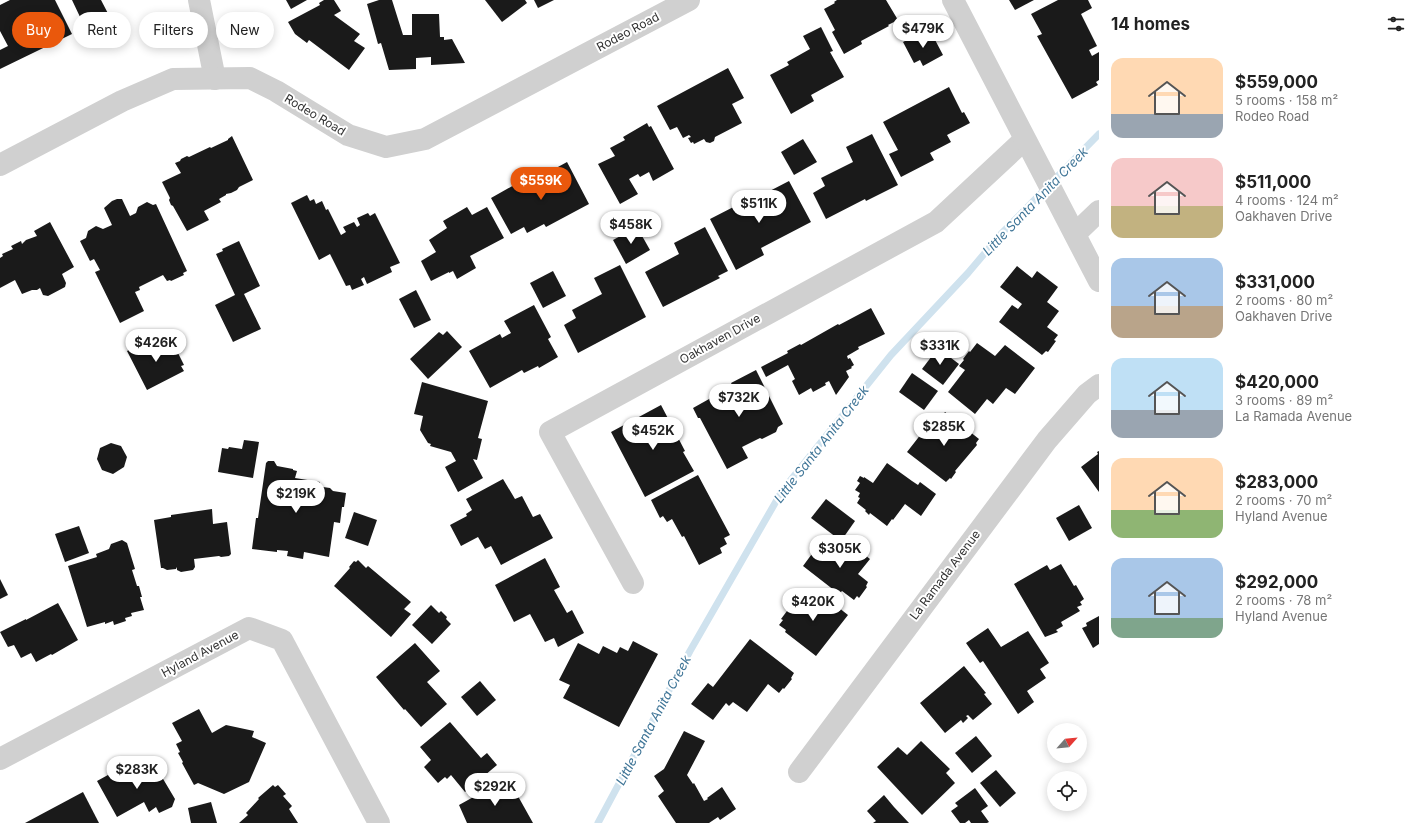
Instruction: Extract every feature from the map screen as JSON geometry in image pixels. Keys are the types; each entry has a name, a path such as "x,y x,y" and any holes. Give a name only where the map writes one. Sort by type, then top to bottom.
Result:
{"street":[{"path":"199,0 215,78"},
{"name":"Rodeo Road","path":"0,165 122,101 173,79 250,78 276,91 348,135 386,147 425,139 689,0"},
{"path":"952,0 1099,281"},
{"name":"Oakhaven Drive","path":"633,583 550,432 936,222 1024,140"},
{"path":"1075,234 1099,211"},
{"name":"La Ramada Avenue","path":"799,772 1047,440 1087,394 1099,385"},
{"name":"Hyland Avenue","path":"0,759 249,628 282,640 379,823"}],"building":[{"path":"10,0 55,0 61,12 12,12 12,48 43,48 0,69 0,50 8,46 0,31 0,5"},
{"path":"72,0 101,0 107,12 78,12"},
{"path":"286,0 307,0 291,9"},
{"path":"324,0 334,0 341,11 334,15 360,34 354,41 365,48 349,70 309,40 307,43 295,34 288,22 320,5 319,3"},
{"path":"379,0 392,0 403,35 412,35 412,14 439,14 440,37 444,37 444,40 452,39 465,63 431,65 431,57 416,58 416,69 389,70 381,43 378,44 367,4"},
{"path":"485,0 525,0 527,3 502,22"},
{"path":"534,0 554,0 538,8"},
{"path":"837,0 886,0 898,20 861,41 862,44 844,54 832,32 835,30 824,9 835,3 834,2"},
{"path":"1009,0 1034,0 1015,10"},
{"path":"1058,0 1088,0 1092,8 1081,14 1097,46 1089,50 1092,56 1099,52 1099,80 1096,82 1098,85 1072,99 1037,36 1042,34 1031,14"},
{"path":"65,20 72,34 65,37"},
{"path":"821,27 833,51 830,52 844,77 811,95 814,101 791,114 770,75 789,65 787,62 810,49 803,36"},
{"path":"925,31 928,38 933,36 943,55 923,66 920,60 914,63 903,42"},
{"path":"728,68 744,98 732,104 742,123 715,137 714,141 710,143 706,142 704,139 694,144 693,142 691,143 688,138 691,137 689,135 683,138 677,127 670,130 657,106"},
{"path":"949,87 962,113 964,112 970,123 947,135 951,142 930,153 934,160 901,177 889,154 898,150 883,122"},
{"path":"647,123 649,127 651,126 674,169 653,181 649,172 640,177 638,174 629,179 638,194 620,204 598,164 615,156 610,148 625,140 623,137"},
{"path":"872,134 898,185 866,201 865,199 826,219 813,193 825,186 821,178 853,162 846,147"},
{"path":"232,136 253,180 219,199 221,202 204,211 209,220 187,231 171,205 169,200 170,198 162,182 181,173 175,163 181,159 187,156 189,157 210,147 211,148 228,140"},
{"path":"803,139 817,162 794,175 781,152"},
{"path":"567,162 589,204 546,227 544,224 527,233 524,227 511,234 491,198 523,180 526,185 532,181 535,187 550,179 547,173"},
{"path":"789,181 811,222 761,248 764,255 736,270 710,219 749,199 752,206 764,199 762,195"},
{"path":"307,195 310,201 314,199 316,204 322,201 326,210 328,209 341,235 346,232 343,227 354,222 357,227 360,225 357,218 368,213 370,216 375,213 400,263 390,267 392,272 367,284 364,277 361,279 364,285 352,290 350,285 346,286 330,254 319,260 291,203"},
{"path":"122,199 130,216 136,213 138,207 147,202 153,205 156,204 187,271 183,273 184,275 171,281 167,281 163,275 139,287 140,290 135,292 144,311 120,323 95,272 100,270 94,259 90,261 80,241 86,238 88,231 96,226 103,229 112,225 104,208 112,201"},
{"path":"467,207 472,215 487,207 504,238 470,256 476,268 457,279 453,271 431,281 421,261 436,252 429,240 447,228 443,221"},
{"path":"50,222 74,267 62,274 66,283 65,287 48,296 43,295 40,288 22,294 15,280 0,288 0,258 3,256 2,254 13,249 11,246 21,241 22,244 26,240 37,236 34,231"},
{"path":"637,227 650,250 626,264 613,240"},
{"path":"705,227 728,271 718,276 720,278 663,307 645,272 679,254 674,243"},
{"path":"239,241 260,286 244,294 261,329 233,342 215,305 235,295 216,254 223,251 222,249"},
{"path":"620,265 646,317 578,353 564,325 576,318 572,310 602,294 594,278"},
{"path":"1017,266 1032,278 1037,271 1058,287 1047,302 1059,311 1047,327 1058,335 1054,340 1056,341 1048,352 1046,351 1042,355 999,322 1012,305 1018,309 1022,304 1000,287"},
{"path":"553,271 566,296 543,308 530,283"},
{"path":"416,290 431,320 414,328 399,299"},
{"path":"534,305 551,337 548,339 558,357 539,368 538,366 524,373 522,370 490,388 469,351 500,334 502,338 511,333 504,321"},
{"path":"871,308 885,334 858,347 859,349 847,356 854,365 846,371 849,377 836,395 829,381 825,383 826,385 813,392 811,388 799,395 792,381 795,379 788,365 766,377 761,367 788,353 787,351 800,344 801,345 838,324 839,325"},
{"path":"447,331 462,347 428,379 410,359 439,332 443,335"},
{"path":"151,339 155,347 168,340 172,347 174,345 184,365 181,366 184,371 147,390 127,351"},
{"path":"977,343 995,356 1005,345 1035,368 1015,394 1006,388 993,404 987,399 975,414 948,392 965,370 959,366 964,360 963,359"},
{"path":"938,348 959,364 943,385 922,369"},
{"path":"756,370 783,424 778,427 776,432 742,447 748,458 727,469 700,418 698,418 693,408 718,394 721,401 736,393 731,383"},
{"path":"912,373 938,391 924,410 899,392"},
{"path":"422,382 488,401 478,438 482,439 477,460 473,459 483,478 458,492 445,467 456,461 451,452 430,446 431,444 428,443 420,430 423,416 414,414"},
{"path":"661,405 685,451 683,452 694,471 645,497 611,432"},
{"path":"945,412 979,439 976,443 977,445 955,471 956,472 951,479 950,478 946,482 907,452 925,429 930,433"},
{"path":"244,440 259,442 253,478 218,472 222,448 228,449 229,447 242,449"},
{"path":"111,443 121,446 127,457 124,467 113,474 102,470 97,459 100,448"},
{"path":"1099,451 1099,492 1081,467 1098,454 1097,452"},
{"path":"268,461 274,461 277,466 297,471 295,478 320,482 319,491 323,487 330,488 333,491 346,493 340,523 334,522 329,557 304,552 303,559 287,556 288,551 277,550 277,552 252,549 266,463"},
{"path":"887,463 918,485 920,482 936,494 921,516 905,504 887,526 870,513 869,515 865,511 866,510 857,503 860,498 858,497 860,493 855,490 860,483 857,481 860,476 873,483"},
{"path":"698,475 730,535 724,538 727,544 720,548 722,553 699,565 684,536 682,537 672,519 667,522 663,516 660,518 651,500"},
{"path":"503,479 515,499 522,496 533,517 540,514 553,538 501,565 491,546 485,549 478,537 461,546 450,525 467,516 466,514 472,510 466,499"},
{"path":"826,499 855,521 841,541 811,518"},
{"path":"1079,505 1092,528 1069,541 1056,518"},
{"path":"212,509 213,524 227,522 231,554 229,556 194,559 195,567 193,570 181,572 177,570 177,567 176,569 167,570 161,568 154,520 171,517 171,515"},
{"path":"354,512 377,520 368,546 345,538"},
{"path":"79,526 89,553 65,562 55,534"},
{"path":"844,539 870,559 858,574 868,582 867,587 859,598 857,596 854,600 842,591 839,594 803,566 817,547 830,557"},
{"path":"122,540 127,543 135,569 132,570 137,586 139,586 142,597 140,597 144,610 131,613 132,616 125,618 126,621 114,625 113,621 87,627 68,566 97,557 96,554 109,549 111,544"},
{"path":"545,558 560,587 554,590 567,613 572,610 584,633 558,647 554,638 545,642 530,614 514,622 495,585"},
{"path":"358,560 366,568 368,566 411,602 404,609 411,614 391,637 334,586 350,568 349,567 354,561 356,562"},
{"path":"1061,564 1074,586 1076,585 1084,599 1080,602 1082,605 1077,607 1080,611 1061,622 1063,626 1056,630 1058,632 1045,637 1014,584 1047,565 1050,570"},
{"path":"0,579 8,595 0,599"},
{"path":"820,593 848,615 816,656 785,632 786,630 779,625 783,620 781,619 799,595 811,605"},
{"path":"58,603 78,640 52,655 51,654 36,662 31,653 21,658 14,645 8,647 0,632"},
{"path":"431,605 439,613 441,611 451,624 432,644 412,625"},
{"path":"1099,616 1099,644 1093,648 1082,628 1087,626 1086,623"},
{"path":"988,628 1001,647 1028,631 1049,663 1040,669 1046,678 1027,691 1034,702 1018,714 983,661 980,663 966,643"},
{"path":"750,639 794,673 791,678 792,679 779,693 768,684 747,712 733,702 729,706 726,703 713,720 691,704 708,683 713,687"},
{"path":"633,641 658,654 619,727 563,698 570,685 559,680 578,643 599,654 603,646 617,653 620,647 628,651"},
{"path":"415,643 440,671 427,682 447,704 421,727 405,709 404,710 376,677"},
{"path":"964,666 986,693 984,694 992,704 973,720 968,715 966,716 968,718 963,723 961,720 945,733 920,703"},
{"path":"480,681 496,700 477,716 461,697"},
{"path":"199,709 212,733 226,725 254,731 252,737 266,743 249,782 224,794 198,783 194,785 178,753 180,752 176,744 182,741 172,723"},
{"path":"450,722 481,758 487,753 497,765 465,792 451,775 447,779 445,777 438,783 424,767 431,760 420,747"},
{"path":"684,731 705,741 687,775 693,784 694,783 704,801 722,787 736,809 720,820 718,817 709,823 676,823 658,796 664,791 654,776 664,769"},
{"path":"976,736 992,756 972,773 955,753"},
{"path":"921,741 950,769 946,773 955,783 922,815 877,767 898,747 907,755"},
{"path":"153,762 175,799 172,807 159,813 156,807 149,812 144,802 117,817 97,781 128,764 132,773"},
{"path":"996,770 1016,793 1000,807 980,783"},
{"path":"494,782 500,793 506,790 507,793 514,789 533,823 467,823 459,805 477,795 475,793"},
{"path":"273,785 275,787 278,785 286,794 283,796 292,806 289,809 298,823 239,823 248,815 246,813 259,799 258,798"},
{"path":"975,788 988,806 981,811 989,822 971,823 969,820 965,823 960,823 951,811 958,806 955,803"},
{"path":"83,792 99,823 25,823"},
{"path":"884,795 909,823 873,823 876,821 867,811"},
{"path":"211,802 217,823 191,823 188,808"}],"waterway":[{"name":"Little Santa Anita Creek","path":"598,823 690,651 782,491 891,355 968,273 1001,234 1099,134"}]}
